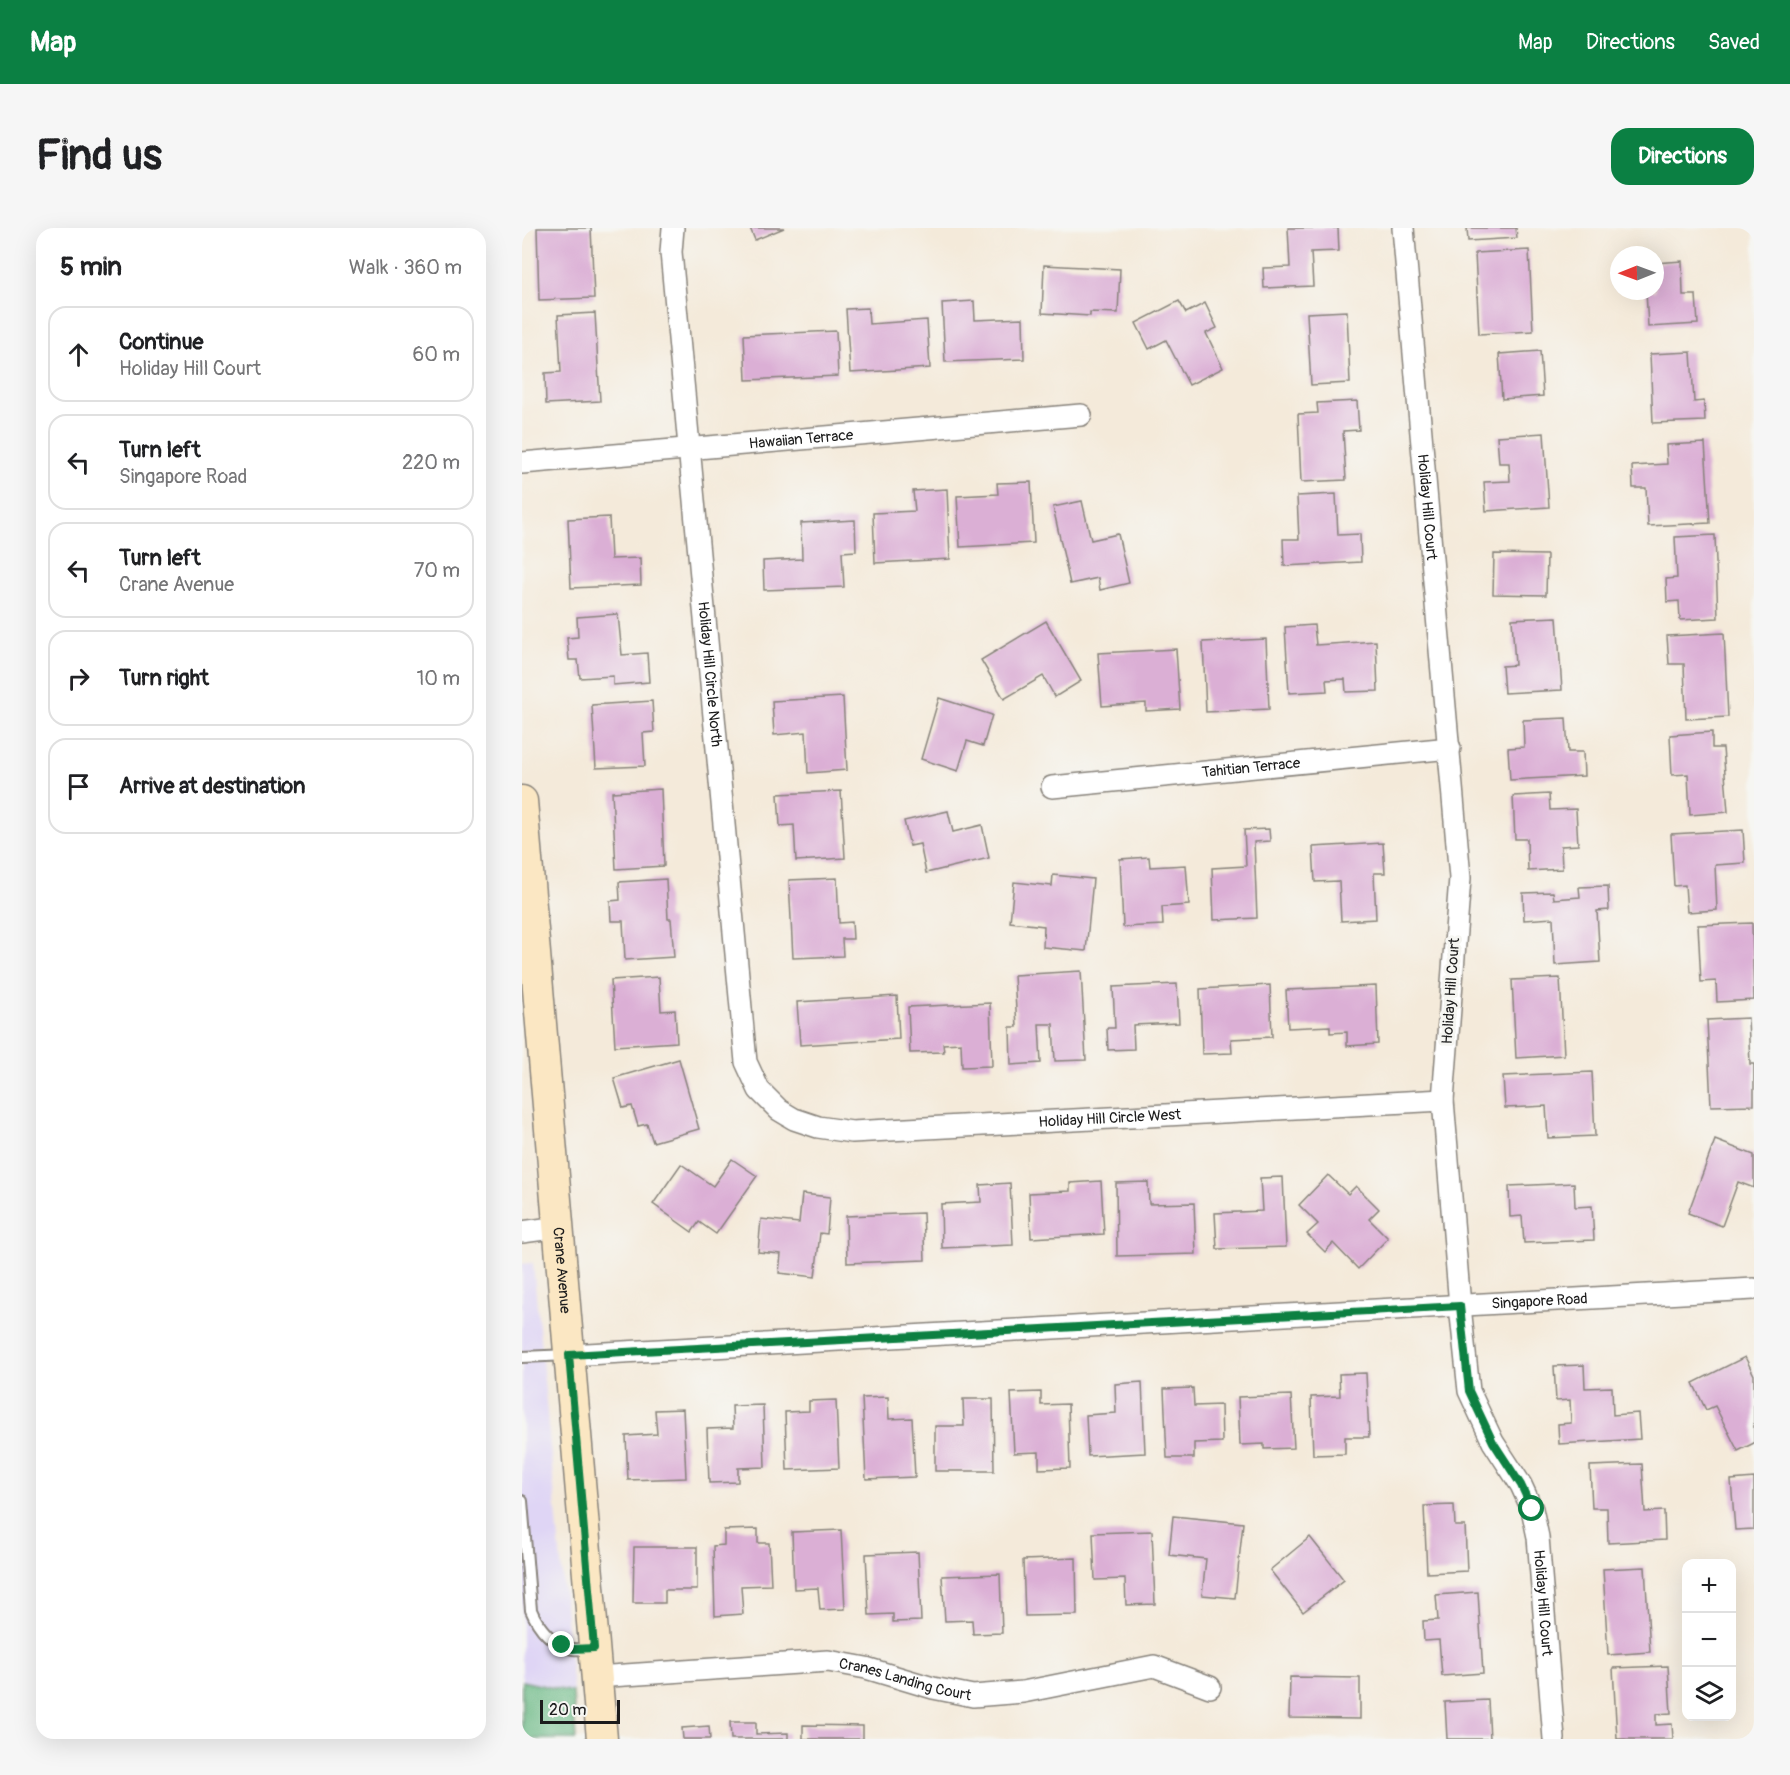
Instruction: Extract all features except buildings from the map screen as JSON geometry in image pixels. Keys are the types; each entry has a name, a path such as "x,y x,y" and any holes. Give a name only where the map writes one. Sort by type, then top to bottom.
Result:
{"street":[{"name":"Holiday Hill Circle North","path":"673,228 671,252 746,1062 759,1090 779,1110"},
{"name":"Holiday Hill Court","path":"1403,228 1460,878 1443,1100 1460,1306 1469,1391 1493,1442 1521,1485 1532,1509 1538,1537 1554,1739"},
{"name":"Hawaiian Terrace","path":"522,463 1082,415"},
{"name":"Tahitian Terrace","path":"1052,787 1450,748"},
{"name":"Crane Avenue","path":"522,801 527,909 559,1227 602,1739"},
{"name":"Holiday Hill Circle West","path":"779,1110 794,1119 818,1127 852,1132 1443,1100"},
{"path":"522,1232 559,1227"},
{"name":"Singapore Road","path":"569,1355 1754,1289"},
{"name":"Cranes Landing Court","path":"595,1663 828,1661 866,1668 933,1688 973,1696 1023,1692 1154,1666 1209,1687"}],"lane":[{"path":"522,1357 569,1355"},
{"path":"522,1501 531,1610 540,1628 562,1645 595,1663"}],"shaded area":[{"path":"533,1263 573,1692 522,1681 522,1264"}],"green space":[{"path":"522,1681 573,1692 576,1739 522,1739"}],"route":[{"path":"562,1645 573,1649 594,1648 569,1355 1460,1306 1469,1391 1493,1442 1521,1485 1532,1509"}]}
